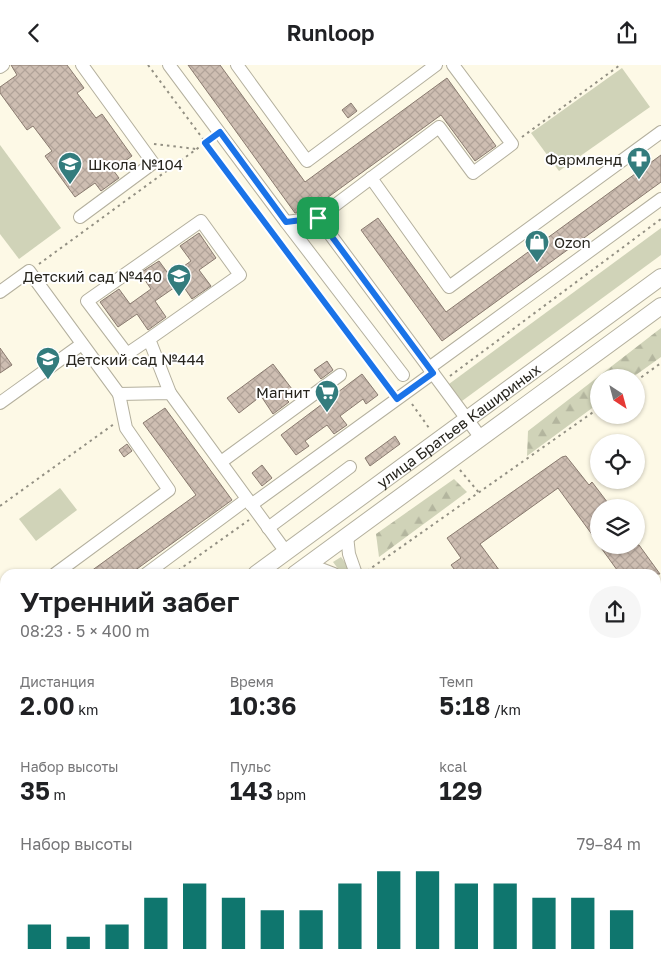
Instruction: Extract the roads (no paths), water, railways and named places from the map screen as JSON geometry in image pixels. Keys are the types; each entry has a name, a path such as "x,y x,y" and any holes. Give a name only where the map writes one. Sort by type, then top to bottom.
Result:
{"main road":[{"name":"улица Братьев Кашириных","path":"263,569 661,277"},
{"name":"улица Братьев Кашириных","path":"302,569 661,306"}],"street":[{"path":"80,217 153,163 82,65"},
{"path":"170,65 286,222 403,375"},
{"path":"237,65 307,161 436,65"},
{"path":"286,222 318,218 439,127 472,173 512,144 453,65"},
{"path":"371,178 449,287 661,132"},
{"path":"153,569 397,399 431,371 661,199"},
{"path":"318,218 480,438"},
{"path":"202,221 240,275 149,339 127,354 88,301 202,221"},
{"path":"0,292 29,271 118,394 126,428 169,490 62,569"},
{"path":"149,339 170,393 286,552"},
{"path":"0,403 82,344"},
{"path":"221,462 340,375"},
{"path":"118,394 170,393"},
{"path":"268,528 350,467"},
{"path":"348,536 349,554 354,569"}],"place":[{"name":"Фармленд","path":"639,180"},
{"name":"Школа №104","path":"70,185"},
{"name":"Ozon","path":"537,263"},
{"name":"Детский сад №440","path":"179,297"},
{"name":"Детский сад №444","path":"48,380"},
{"name":"Магнит","path":"327,413"}]}
